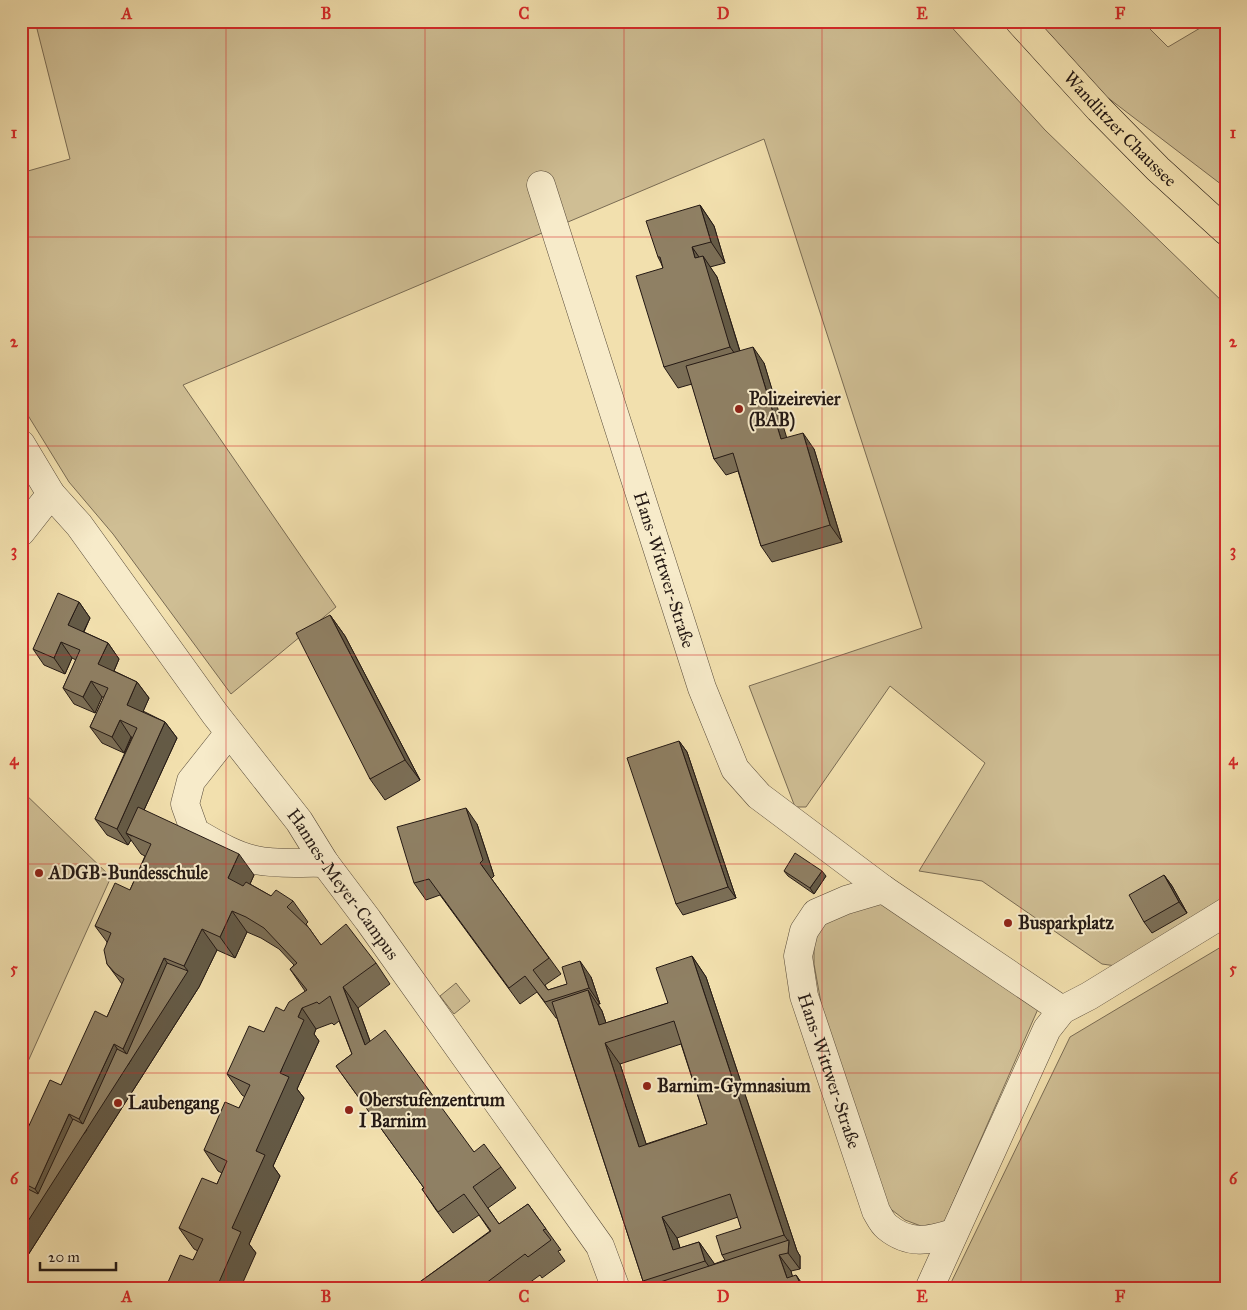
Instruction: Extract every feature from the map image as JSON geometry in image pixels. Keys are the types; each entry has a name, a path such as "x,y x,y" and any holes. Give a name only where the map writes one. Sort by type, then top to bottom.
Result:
{"main road":[{"name":"Wandlitzer Chaussee","path":"1019,21 1099,109 1158,169 1226,231"}],"street":[{"name":"Hans-Wittwer-Straße","path":"541,185 702,688 736,769 759,796 883,889 1062,1010"},
{"name":"Hannes-Meyer-Campus","path":"21,444 51,494 79,525 229,733 299,821 325,862 600,1246 616,1289"},
{"path":"21,532 51,494"},
{"path":"229,733 191,781 185,804 195,832 227,850 255,860 325,862"},
{"name":"Hans-Wittwer-Straße","path":"883,889 846,900 816,913 804,931 798,956 804,996 876,1211 886,1226 899,1235 914,1240 931,1240 954,1234"},
{"path":"929,1289 1047,1029 1062,1010 1090,996 1226,912"}],"shaded area":[{"path":"35,21 946,21 1045,130 1226,305 1226,897 1116,966 1102,964 982,881 919,871 985,763 890,686 806,807 795,807 749,686 922,628 764,139 183,385 336,607 231,694 113,534 69,482 21,404 21,173 70,159"},
{"path":"1037,21 1142,21 1168,47 1212,21 1226,21 1226,188 1099,91"},
{"path":"21,790 111,877 21,1077"},
{"path":"880,899 1038,1009 944,1223 921,1226 905,1220 888,1207 825,1025 814,964 814,933 833,914"},
{"path":"1226,944 1226,1289 948,1289 1070,1037"},
{"path":"456,983 470,1001 454,1014 440,996"}],"building":[{"path":"700,205 711,242 692,247 695,258 703,256 730,347 664,367 636,276 663,268 646,221"},
{"path":"753,347 781,439 803,433 830,525 761,546 733,453 714,459 686,366"},
{"path":"58,593 79,602 68,625 108,643 98,664 137,682 127,705 165,722 117,829 95,819 137,728 120,720 112,737 90,727 108,688 91,681 83,697 63,688 80,650 61,642 54,658 33,649"},
{"path":"330,615 405,760 370,779 296,633"},
{"path":"679,741 728,887 676,904 627,758"},
{"path":"138,807 239,854 228,878 243,886 246,882 271,896 276,890 293,901 287,907 309,928 321,945 346,924 376,963 343,987 365,1045 385,1030 474,1152 484,1144 501,1167 473,1187 499,1224 528,1204 546,1229 543,1230 551,1240 528,1257 525,1254 478,1289 410,1289 491,1231 464,1194 438,1212 422,1189 424,1188 336,1066 352,1054 330,996 319,1004 317,1002 302,1008 298,1017 304,1020 280,1073 289,1077 256,1151 265,1155 232,1228 241,1232 216,1289 165,1289 180,1255 193,1260 203,1239 179,1228 202,1178 217,1184 227,1161 204,1150 225,1102 239,1108 250,1085 227,1074 249,1026 264,1032 276,1007 284,1011 289,1002 307,990 290,969 297,963 264,928 232,911 220,937 202,929 184,966 164,958 123,1049 114,1044 79,1119 69,1114 35,1189 23,1183 21,1186 21,1143 50,1080 61,1085 95,1011 107,1017 124,979 107,964 104,950 111,933 95,926 115,883 130,890 151,844 126,833"},
{"path":"466,808 483,860 480,863 549,958 533,970 548,990 567,984 562,967 580,961 589,988 545,1002 525,976 509,988 429,879 414,883 397,827"},
{"path":"795,853 822,871 810,888 784,871"},
{"path":"1164,875 1179,902 1144,922 1129,895"},
{"path":"692,956 784,1235 722,1255 716,1236 741,1228 730,1194 662,1217 673,1250 699,1242 705,1261 643,1281 552,1002 588,990 599,1025 668,1003 656,968","holes":["674,1021 707,1124 639,1147 605,1043"]},
{"path":"167,963 188,971 21,1232 21,1198 26,1188 38,1194 73,1119 83,1124 117,1049 127,1054"},
{"path":"789,1240 788,1253 779,1255 787,1278 796,1275 803,1289 646,1289 645,1287"}],"place":[{"name":"Polizeirevier (BAB)","path":"739,409"},
{"name":"ADGB-Bundesschule","path":"39,873"},
{"name":"Busparkplatz","path":"1008,923"},
{"name":"Barnim-Gymnasium","path":"647,1086"},
{"name":"Laubengang","path":"118,1103"},
{"name":"Oberstufenzentrum I Barnim","path":"349,1110"}]}
